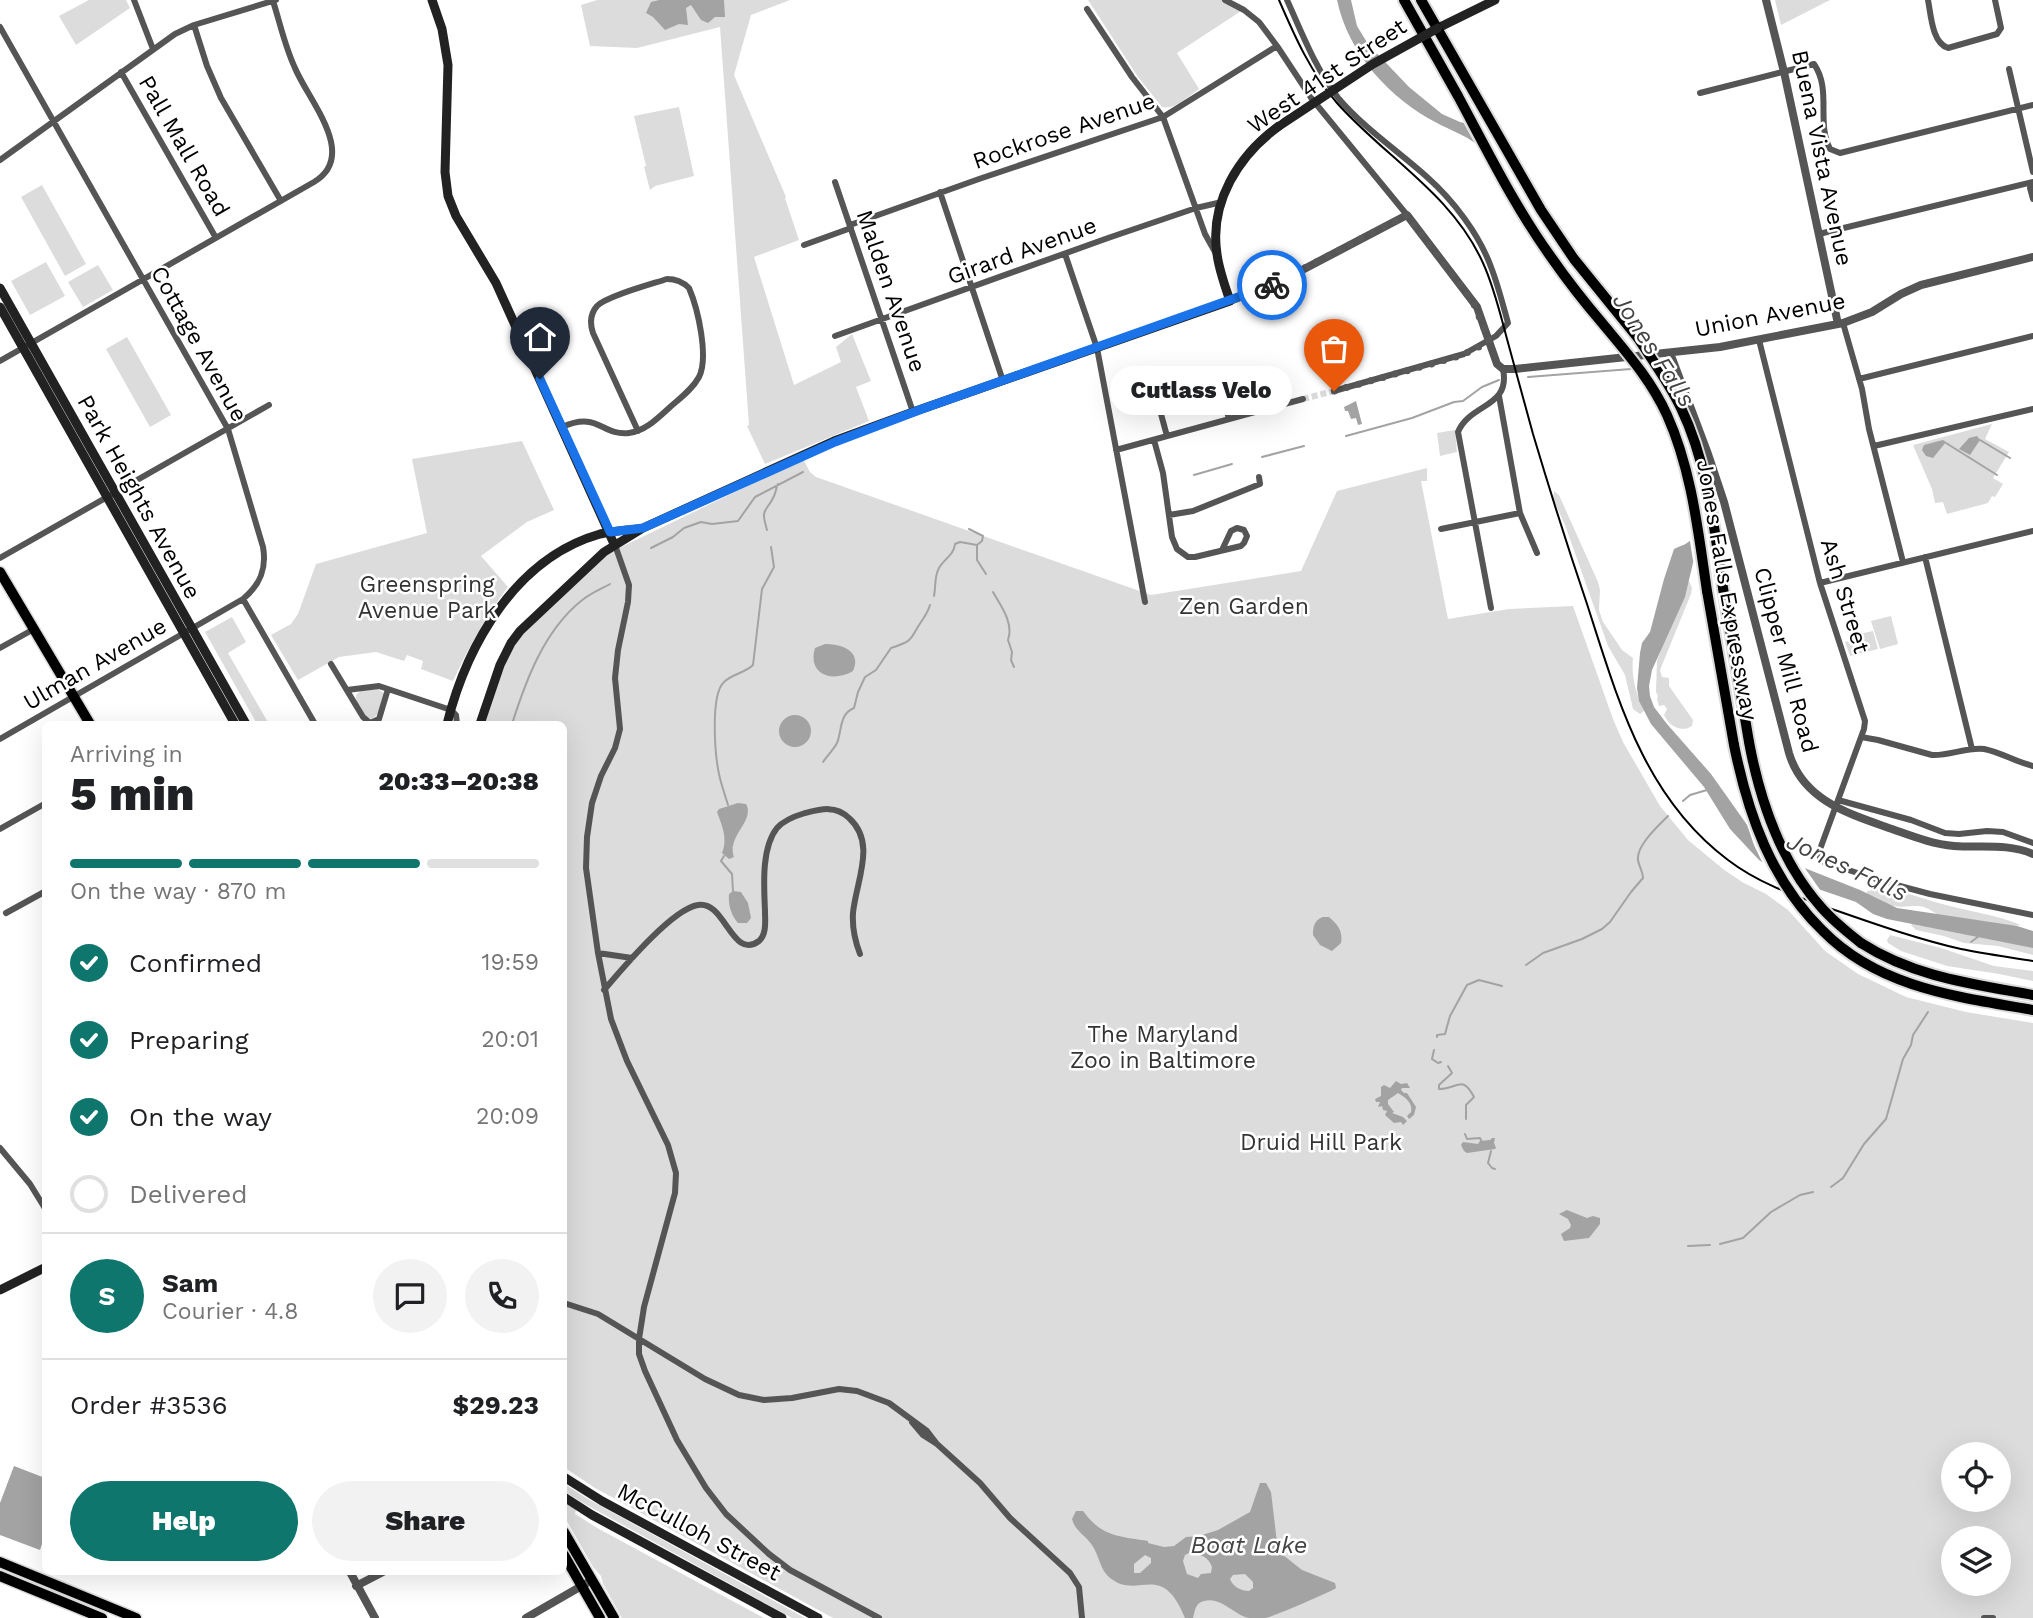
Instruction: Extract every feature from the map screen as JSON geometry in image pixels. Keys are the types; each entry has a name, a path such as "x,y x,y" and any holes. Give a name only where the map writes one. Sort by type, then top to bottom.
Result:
{"highway":[{"name":"Jones Falls Expressway","path":"1404,0 1525,219 1568,280 1648,381 1674,433 1688,477 1734,745 1752,816 1766,849 1789,890 1805,912 1844,950 1860,961 1904,982 1941,993 2033,1010"},
{"name":"Jones Falls Expressway","path":"1421,0 1541,210 1579,266 1638,338 1669,385 1681,409 1702,466 1749,741 1766,813 1806,888 1822,908 1861,943 1891,960 1926,974 2033,995"}],"main road":[{"path":"432,0 446,51 448,80 445,172 448,196 461,226 496,283 614,544"},
{"name":"West 41st Street","path":"1230,301 1216,253 1217,227 1222,202 1232,176 1247,154 1266,136 1399,48 1495,0"},
{"name":"Park Heights Avenue","path":"0,289 27,346 111,495 188,630 244,721"},
{"path":"481,721 499,665 516,637 614,544 798,457 913,412 1230,301"},
{"name":"Park Heights Avenue","path":"0,307 27,346"},
{"path":"448,721 477,646 514,589 535,568 554,555 592,537 643,528"},
{"path":"0,572 88,721"},
{"name":"Park Heights Avenue","path":"188,630 234,721"},
{"path":"0,1290 42,1268"},
{"name":"McCulloh Street","path":"567,1479 601,1501 818,1618"},
{"path":"567,1499 782,1618"},
{"path":"567,1537 614,1618"},
{"path":"567,1560 600,1618"},
{"path":"0,1562 136,1618"},
{"path":"0,1576 102,1618"}],"street":[{"name":"Pall Mall Road","path":"134,0 153,49"},
{"path":"0,160 175,34 194,25 275,0 294,67 329,134 332,157 321,179 0,361"},
{"path":"1225,0 1252,16 1277,46 1312,99 1407,215 1473,302 1504,376 1504,389 1499,396 1477,410 1458,432 1491,608"},
{"path":"1287,0 1320,69 1337,95 1352,112 1441,190 1481,244 1492,267 1508,323 1501,333 1474,350 1334,391"},
{"name":"Buena Vista Avenue","path":"1766,0 1840,323 1859,379 1903,562"},
{"path":"1928,0 1938,42 1948,48 1997,34 2001,28 1995,0"},
{"path":"1087,9 1132,77 1163,117 1205,234 1216,253"},
{"path":"194,25 221,98 281,201"},
{"name":"Cottage Avenue","path":"0,27 228,429 265,564 260,579 243,598"},
{"name":"Rockrose Avenue","path":"804,245 940,192 1163,117 1277,46"},
{"path":"1700,93 1814,64 1822,86 1822,126 1825,137 1830,149 1840,153 2033,106"},
{"path":"2009,69 2033,172"},
{"name":"Pall Mall Road","path":"121,72 216,238"},
{"name":"Malden Avenue","path":"835,182 913,412"},
{"path":"1819,234 2033,183"},
{"path":"2033,183 2033,200"},
{"path":"940,192 1003,381"},
{"name":"Girard Avenue","path":"835,336 1196,208 1222,202"},
{"path":"1230,301 1287,278 1407,215"},
{"path":"1065,254 1097,348 1145,602"},
{"name":"Union Avenue","path":"1504,376 1610,359 1720,347 1840,323 1872,312 1921,285 2033,257"},
{"path":"562,427 585,422 596,423 619,433 638,431 654,422 688,391 698,378 703,365 703,346 691,293 689,288 679,281 667,279 599,304 590,321 638,431"},
{"path":"1859,379 2033,336"},
{"name":"Ash Street","path":"1759,340 1820,583 1865,724 1819,852 1820,858 1838,867 1930,894 2033,915"},
{"name":"Clipper Mill Road","path":"1670,353 1724,502 1790,757 1798,775 1820,799 1936,844 2010,847 2033,854"},
{"path":"1220,385 1229,419"},
{"path":"1499,396 1520,513 1537,553"},
{"path":"1116,450 1303,399"},
{"path":"1158,403 1167,436"},
{"path":"0,558 269,405"},
{"path":"1874,446 2033,409"},
{"path":"1154,440 1164,473 1174,544 1182,554 1195,557 1222,550"},
{"path":"1170,515 1188,513 1260,484 1259,477"},
{"path":"1441,529 1520,513"},
{"path":"1820,583 2033,531"},
{"path":"614,544 627,577 629,593 615,678 620,721 619,738 596,788 587,836 586,867 598,953 611,1019 620,1046 668,1145 676,1173 675,1193 644,1307 639,1354 677,1440 706,1488 726,1514 779,1562 879,1618"},
{"path":"1925,557 1972,750"},
{"path":"243,598 313,721"},
{"name":"Ulman Avenue","path":"0,738 243,598"},
{"path":"0,648 34,629"},
{"path":"331,664 368,721"},
{"path":"347,690 374,685 451,710 456,715 457,721"},
{"path":"376,721 379,719 388,689"},
{"path":"1861,737 1932,755 1986,750 2033,766"},
{"path":"1837,804 1911,820 1945,833 2003,832 2033,843"},
{"path":"0,829 42,805"},
{"path":"604,989 632,958 691,906 710,906 742,943 759,940 765,923 765,867 774,834 778,827 791,817 820,809 836,810 845,814 858,827 863,840 864,856 853,915 855,942 860,954"},
{"path":"6,914 42,893"},
{"path":"598,953 632,958"},
{"path":"0,1148 30,1184 42,1204"},
{"path":"567,1304 598,1314 705,1379 750,1399 778,1399 830,1390 847,1390 880,1398 896,1408 923,1435 937,1444 985,1489 1022,1530 1070,1573 1079,1587 1082,1618"},
{"path":"351,1575 375,1618"},
{"path":"356,1586 377,1575"},
{"path":"526,1618 592,1580"},
{"path":"1984,1618 1993,1618"}],"green space":[{"path":"89,0 126,0 130,8 76,45 59,16"},
{"path":"597,0 790,0 751,15 734,75 786,197 799,240 754,257 794,385 841,362 836,347 852,334 871,381 856,387 869,421 765,464 747,426 720,27 637,48 590,46 581,5"},
{"path":"1088,0 1226,0 1241,11 1177,53 1199,89 1182,102 1162,107 1138,77"},
{"path":"1775,0 1830,0 1781,25"},
{"path":"679,107 694,176 655,186 650,190 634,116"},
{"path":"42,185 86,264 65,276 21,197"},
{"path":"46,262 65,296 30,315 11,281"},
{"path":"98,265 113,290 83,307 68,282"},
{"path":"127,337 171,415 150,427 106,349"},
{"path":"1992,424 1985,439 2009,452 1993,478 2003,484 1988,503 1947,514 1943,502 1935,503 1932,489 1913,445"},
{"path":"1455,430 1457,452 1440,456 1437,433"},
{"name":"Greenspring Avenue Park","path":"522,441 554,510 527,522 481,556 508,587 478,633 453,681 421,669 423,661 407,655 404,661 376,652 339,657 298,680 271,635 291,624 298,614 316,564 427,533 412,459"},
{"name":"Druid Hill Park","path":"803,459 816,477 1151,595 1301,571 1337,491 1427,468 1427,481 1421,481 1448,619 1509,609 1573,606 1623,742 1660,806 1688,840 1723,869 1788,910 1825,951 1858,974 1906,997 1966,1012 2033,1023 2033,1618 833,1618 595,1488 567,1469 567,721 484,721 504,665 523,632 607,554"},
{"path":"1554,491 1559,495 1598,582 1599,610 1603,622 1622,650 1633,658 1635,685 1644,711 1640,714 1633,709 1625,675 1608,646 1565,525 1553,499"},
{"path":"1689,581 1691,594 1660,670 1662,677 1669,678 1669,686 1693,720 1692,726 1684,729 1669,722 1664,715 1667,709 1664,705 1659,706 1656,692 1657,661"},
{"path":"1891,616 1898,644 1880,649 1871,621"},
{"path":"232,617 246,642 228,653 267,721 255,721 205,632"},
{"path":"1873,631 1878,649 1850,656 1845,642 1860,638 1859,634"},
{"path":"376,688 384,693 383,701 379,712 370,719 360,709 356,695 361,690"},
{"path":"1881,889 1902,892 2021,925 1938,915 1921,906 1900,907 1883,903 1866,894 1867,891"},
{"path":"1915,922 2033,937 2033,955 1998,946 1964,943 1916,930 1911,925"},
{"path":"1890,935 1941,948 1994,966 2033,971 2033,981 1947,966 1901,951 1888,943"},
{"path":"567,1486 805,1618 792,1618 567,1493"},
{"path":"567,1504 576,1509 575,1514 599,1529 764,1618 622,1618 601,1576 567,1521"}],"water":[{"path":"724,0 725,17 715,17 708,23 701,20 691,5 686,8 688,25 679,24 665,30 646,13 651,2"},
{"path":"1337,0 1351,0 1357,26 1368,44 1409,87 1442,114 1479,126 1504,144 1520,166 1541,208 1583,278 1650,361 1681,414 1700,469 1712,534 1710,542 1693,563 1685,597 1652,670 1649,686 1654,707 1711,774 1750,829 1772,851 1792,863 1897,908 2017,926 2033,931 2033,948 1887,919 1873,914 1856,902 1786,878 1759,860 1730,829 1704,787 1651,724 1639,701 1637,688 1642,643 1650,632 1674,549 1691,540 1694,524 1687,481 1660,406 1640,368 1567,283 1505,180 1483,150 1467,138 1420,113 1388,88 1361,56 1343,20"},
{"path":"1356,401 1362,424 1358,425 1356,418 1351,419 1344,407"},
{"path":"1977,436 1980,440 1970,455 1959,449 1969,438"},
{"path":"1943,440 1946,442 1933,458 1926,456 1922,450 1924,445"},
{"path":"825,644 838,645 849,650 855,658 853,671 845,675 830,676 818,670 815,665 815,648"},
{"path":"795,715 806,720 811,731 806,742 795,747 784,742 779,731 784,720"},
{"path":"738,803 746,804 748,814 734,840 734,857 729,859 722,853 724,837 717,812"},
{"path":"733,891 741,892 748,903 751,918 747,923 738,923 732,913 729,894"},
{"path":"1323,917 1329,917 1340,932 1341,943 1332,951 1320,945 1313,935 1315,924"},
{"path":"1396,1081 1407,1083 1410,1088 1401,1090 1407,1093 1416,1107 1414,1115 1409,1119 1407,1116 1411,1109 1406,1099 1398,1093 1388,1100 1394,1112 1392,1113 1407,1121 1403,1125 1401,1122 1394,1123 1385,1115 1387,1111 1383,1110 1382,1106 1378,1107 1380,1102 1375,1099 1381,1096 1381,1087 1384,1085 1390,1088"},
{"path":"1495,1138 1495,1149 1467,1153 1461,1145 1463,1142 1478,1144"},
{"path":"1567,1210 1587,1218 1600,1218 1600,1224 1589,1238 1564,1241 1561,1234 1571,1225 1568,1219 1559,1214"},
{"path":"14,1466 42,1477 40,1550 0,1535 0,1503"},
{"name":"Boat Lake","path":"1260,1483 1266,1483 1271,1492 1278,1551 1302,1570 1335,1583 1336,1588 1266,1618 1249,1618 1222,1603 1210,1600 1199,1604 1193,1618 1185,1618 1176,1600 1158,1585 1131,1586 1110,1578 1092,1545 1072,1519 1076,1511 1083,1511 1104,1531 1164,1547 1174,1546 1186,1537 1218,1530 1250,1512","holes":["1193,1553 1206,1558 1212,1567 1211,1573 1201,1574 1198,1578 1187,1574 1183,1561 1185,1555","1145,1555 1151,1558 1151,1563 1140,1573 1134,1573 1134,1564","1245,1574 1253,1582 1253,1588 1249,1591 1238,1588 1230,1579 1233,1575"]}],"pier":[{"name":"Jones Falls","path":"1461,118 1481,122 1507,142 1517,155 1556,227 1635,336 1695,440 1714,544 1698,560 1695,573 1686,494 1656,403 1641,376 1559,278"},
{"path":"1743,813 1752,827 1775,848 1802,864 1823,894 1785,881 1765,868"}],"waterway":[{"path":"1528,377 1631,369"},
{"path":"1346,436 1463,401 1482,387 1499,380"},
{"path":"1980,440 2010,458"},
{"path":"1946,443 1997,475"},
{"path":"1262,457 1304,446"},
{"path":"1194,475 1232,464"},
{"path":"651,548 684,528 701,522 712,524 738,521 755,497 803,472"},
{"path":"767,530 764,513 778,484"},
{"path":"934,596 937,571 953,551 955,544 960,542 977,545 982,541 983,536 969,529"},
{"path":"977,545 977,560 986,574"},
{"path":"728,805 716,753 717,699 724,682 753,665 762,589 774,567 771,547"},
{"path":"513,721 530,674 557,627 581,601 610,584"},
{"path":"993,592 1008,621 1008,640 1014,667"},
{"path":"823,762 837,743 843,719 854,708 865,677 876,670 891,648 911,639 930,605"},
{"path":"1683,801 1690,795 1707,790"},
{"path":"1526,965 1543,953 1582,939 1610,922 1643,878 1638,860 1640,849 1648,836 1668,816"},
{"path":"724,856 721,861 732,874 733,891"},
{"path":"1971,942 1979,936"},
{"path":"1437,1037 1445,1034 1450,1016 1467,985 1479,980 1502,986"},
{"path":"1831,1187 1843,1178 1864,1144 1886,1119 1903,1059 1913,1035 1928,1012"},
{"path":"1434,1050 1432,1059 1441,1062"},
{"path":"1448,1066 1452,1073 1439,1085 1439,1089 1463,1084 1470,1090 1474,1097 1466,1105 1466,1119"},
{"path":"1465,1134 1467,1139 1480,1138 1482,1142"},
{"path":"1491,1151 1488,1163 1495,1169"},
{"path":"1720,1244 1743,1238 1771,1212 1800,1195 1813,1192"},
{"path":"1688,1246 1710,1245"}],"tunnel":[{"path":"1303,399 1334,391"}],"tram line":[{"path":"1279,0 1304,54 1337,103 1436,197 1470,239 1483,263 1546,477 1610,676 1638,744 1675,807 1699,835 1728,860 1776,888 1845,914 1928,940 1970,951 2033,961"}],"way so far":[{"path":"1272,285 1407,215 1477,307 1489,340 1474,350 1334,391"}],"place":[{"name":"Cutlass Velo","path":"1334,391"}],"route":[{"path":"540,379 610,532 643,528 835,442 1272,285"}],"park label":[{"name":"Zen Garden","path":"1244,606"},
{"name":"The Maryland Zoo in Baltimore","path":"1163,1047"}]}
